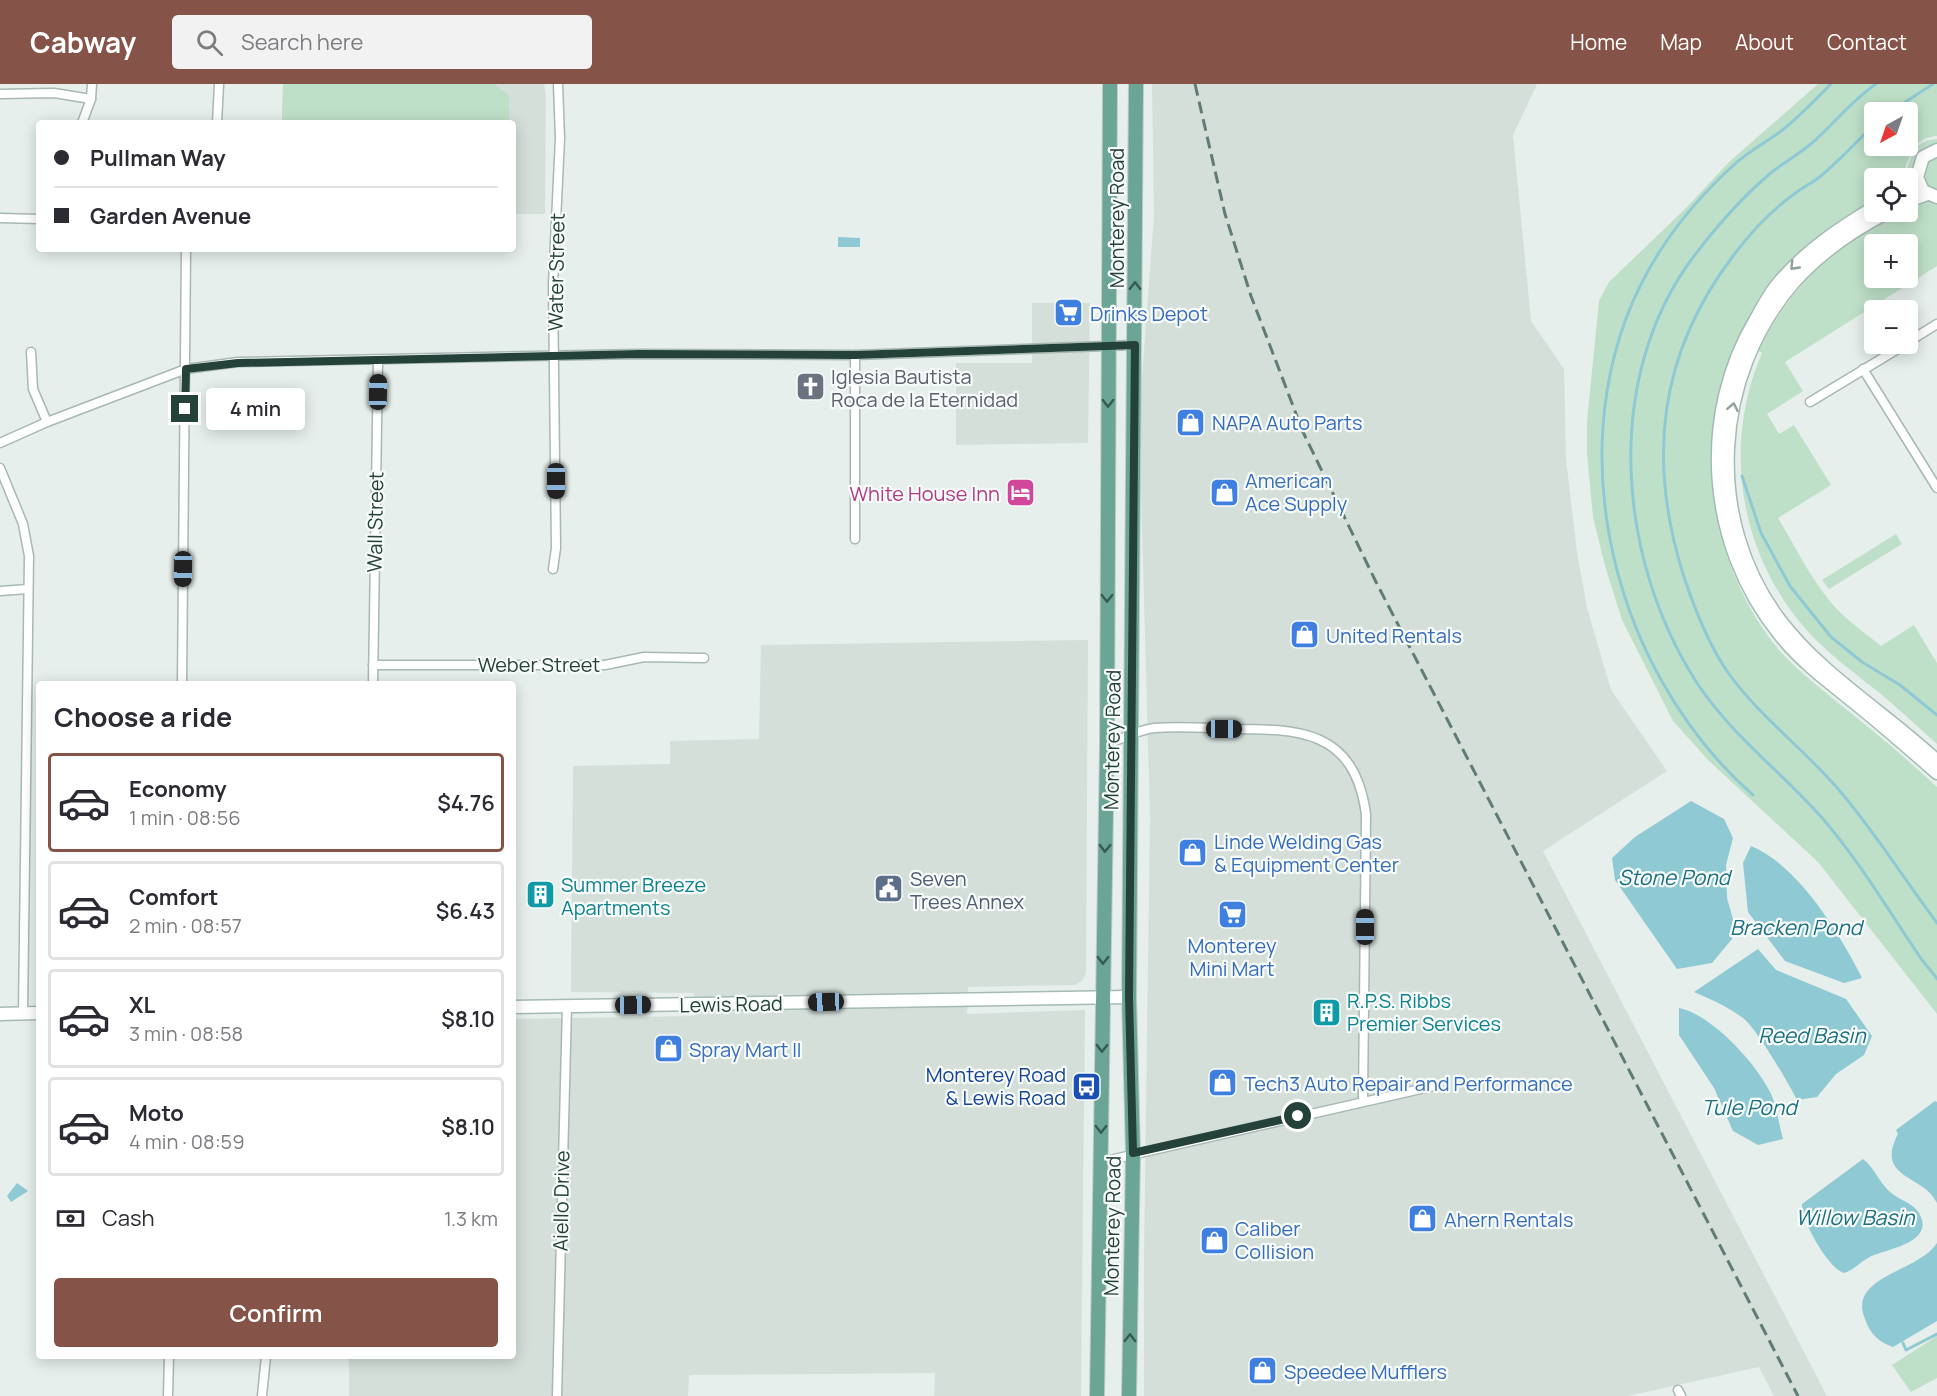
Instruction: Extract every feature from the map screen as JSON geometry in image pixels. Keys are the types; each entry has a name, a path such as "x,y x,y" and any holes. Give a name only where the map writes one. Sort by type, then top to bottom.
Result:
{"main road":[{"name":"Monterey Road","path":"1097,1396 1107,744 1110,84"},
{"name":"Monterey Road","path":"1129,1396 1133,1153 1129,997 1136,84"}],"street":[{"path":"83,120 91,99 92,84"},
{"path":"217,120 219,84"},
{"name":"Water Street","path":"553,569 556,548 553,284 560,138 558,84"},
{"path":"0,94 54,93 91,99"},
{"path":"1918,170 1923,157 1937,150"},
{"path":"1918,178 1919,184 1932,196"},
{"path":"1864,214 1835,232 1789,271 1774,288 1742,344 1723,399 1718,429 1720,502 1730,549 1744,579 1780,635 1807,664 1937,773"},
{"path":"0,218 36,219"},
{"path":"1871,222 1844,238 1813,263 1783,296 1764,324 1747,357 1732,409 1728,440 1729,487 1736,529 1747,562 1778,617 1817,660 1937,761"},
{"path":"182,681 186,252"},
{"path":"1918,336 1937,324"},
{"path":"0,444 47,422 186,369 238,363 555,356 855,355 1135,345"},
{"path":"31,352 33,389 47,422"},
{"path":"1810,402 1888,354"},
{"path":"855,355 855,539"},
{"name":"Wall Street","path":"373,681 378,360"},
{"path":"1863,369 1937,488"},
{"path":"0,468 23,524 29,556 23,1012"},
{"path":"0,591 28,589"},
{"name":"Weber Street","path":"373,665 605,665 644,657 704,658"},
{"path":"1107,744 1153,728 1281,729 1303,732 1332,748 1354,772 1363,792 1366,814 1363,1101"},
{"name":"Lewis Road","path":"516,1007 1129,997"},
{"name":"Aiello Drive","path":"557,1396 567,1006"},
{"path":"0,1014 36,1013"},
{"path":"1101,1162 1434,1086"},
{"path":"168,1396 169,1359"},
{"path":"262,1396 266,1359"}],"shaded area":[{"path":"283,84 544,84 546,97 545,214 516,214 516,120 282,120"},
{"path":"1152,84 1537,84 1513,135 1531,321 1564,369 1566,459 1577,552 1587,608 1611,690 1667,771 1543,851 1827,1396 1774,1396 1759,1367 1628,1396 1144,1396 1150,817 1139,417 1154,215"},
{"path":"1032,303 1090,303 1088,443 956,445 956,363 1032,363"},
{"path":"1088,640 1086,973 1082,981 1075,985 968,987 967,1014 1085,1010 1081,1396 934,1396 935,1373 689,1375 688,1396 349,1396 349,1359 516,1359 516,1019 695,1016 694,993 571,992 573,766 670,764 670,741 759,739 761,645"}],"green space":[{"path":"283,84 494,84 509,96 509,120 282,120"},
{"path":"1818,84 1937,84 1937,136 1918,143 1918,102 1864,102 1864,156 1910,156 1904,168 1864,168 1864,207 1809,244 1766,292 1740,337 1723,386 1714,436 1714,487 1722,538 1740,587 1773,643 1808,678 1888,743 1937,787 1937,1014 1818,862 1709,761 1673,721 1622,620 1605,566 1593,517 1587,454 1587,421 1599,301 1609,282 1685,209 1729,162"},
{"path":"1937,139 1937,266 1918,278 1918,234 1864,234 1864,288 1902,288 1883,300 1864,300 1864,312 1785,362 1803,391 1767,414 1779,434 1794,425 1831,485 1778,518 1808,570 1834,606 1881,646 1914,625 1937,663 1937,744 1816,640 1790,610 1770,577 1755,541 1745,504 1741,466 1742,428 1749,390 1762,353 1758,350 1796,292 1833,255 1881,222 1918,222 1918,168 1907,168 1912,156 1918,156 1920,145"},
{"path":"1896,534 1902,544 1829,589 1822,580"},
{"path":"1937,1336 1937,1378 1911,1392 1892,1365"}],"water":[{"path":"838,237 860,238 860,247 838,247"},
{"name":"Stone Pond","path":"1691,801 1724,819 1733,838 1726,865 1727,898 1733,919 1732,939 1712,963 1677,969 1615,880 1612,858 1635,837"},
{"name":"Bracken Pond","path":"1751,846 1769,856 1801,885 1842,941 1862,978 1844,983 1785,961 1748,912 1743,863"},
{"name":"Reed Basin","path":"1758,949 1776,970 1846,999 1872,1036 1864,1055 1836,1074 1817,1097 1797,1100 1772,1056 1749,1024 1731,1010 1694,992"},
{"name":"Tule Pond","path":"1679,1008 1692,1012 1705,1020 1744,1055 1771,1094 1783,1139 1758,1145 1733,1131 1714,1088 1679,1035"},
{"path":"1935,1101 1937,1102 1937,1203 1931,1194 1904,1175 1892,1160 1892,1149 1898,1134 1896,1130"},
{"name":"Willow Basin","path":"1863,1159 1889,1191 1916,1209 1923,1223 1921,1232 1906,1244 1868,1258 1844,1273 1823,1253 1806,1221 1802,1204"},
{"path":"17,1183 28,1191 11,1202 7,1196"},
{"path":"1937,1243 1937,1321 1893,1347 1888,1345 1876,1337 1867,1324 1862,1305 1866,1293 1875,1284 1928,1253"}],"waterway":[{"path":"1753,795 1702,741 1661,679 1630,611 1610,538 1602,464 1607,389 1626,318 1660,251 1677,227 1726,172 1743,157 1785,128 1831,84"},
{"path":"1876,84 1812,143 1772,172 1751,191 1694,256 1664,304 1644,357 1633,412 1631,469 1637,526 1650,581 1670,634 1697,683 1741,737 1807,802 1836,835 1937,979"},
{"path":"1905,102 1933,84"},
{"path":"1864,135 1822,175 1797,191 1761,223 1733,256 1708,293 1688,332 1675,370 1666,410 1663,451 1666,492 1672,534 1684,577 1715,652 1741,690 1839,790 1937,923"},
{"path":"1742,476 1761,533 1790,586 1831,637 1862,662 1900,685 1937,715"},
{"path":"1903,1343 1906,1350 1937,1334"}],"railway":[{"path":"1195,84 1225,214 1251,296 1303,432 1376,582 1798,1396"}],"place":[{"name":"Drinks Depot","path":"1069,313"},
{"name":"Iglesia Bautista Roca de la Eternidad","path":"810,387"},
{"name":"NAPA Auto Parts","path":"1191,422"},
{"name":"American Ace Supply","path":"1224,492"},
{"name":"White House Inn","path":"1021,493"},
{"name":"United Rentals","path":"1305,635"},
{"name":"Linde Welding Gas & Equipment Center","path":"1193,853"},
{"name":"Seven Trees Annex","path":"889,889"},
{"name":"Summer Breeze Apartments","path":"540,895"},
{"name":"Monterey Mini Mart","path":"1232,914"},
{"name":"R.P.S. Ribbs Premier Services","path":"1326,1012"},
{"name":"Spray Mart II","path":"668,1049"},
{"name":"Tech3 Auto Repair and Performance","path":"1223,1083"},
{"name":"Monterey Road & Lewis Road","path":"1087,1086"},
{"name":"Ahern Rentals","path":"1423,1219"},
{"name":"Caliber Collision","path":"1214,1240"},
{"name":"Speedee Mufflers","path":"1263,1371"}],"route":[{"path":"185,409 186,369 238,363 543,358 639,354 855,355 1135,345 1129,997 1133,1153 1298,1116"}]}
